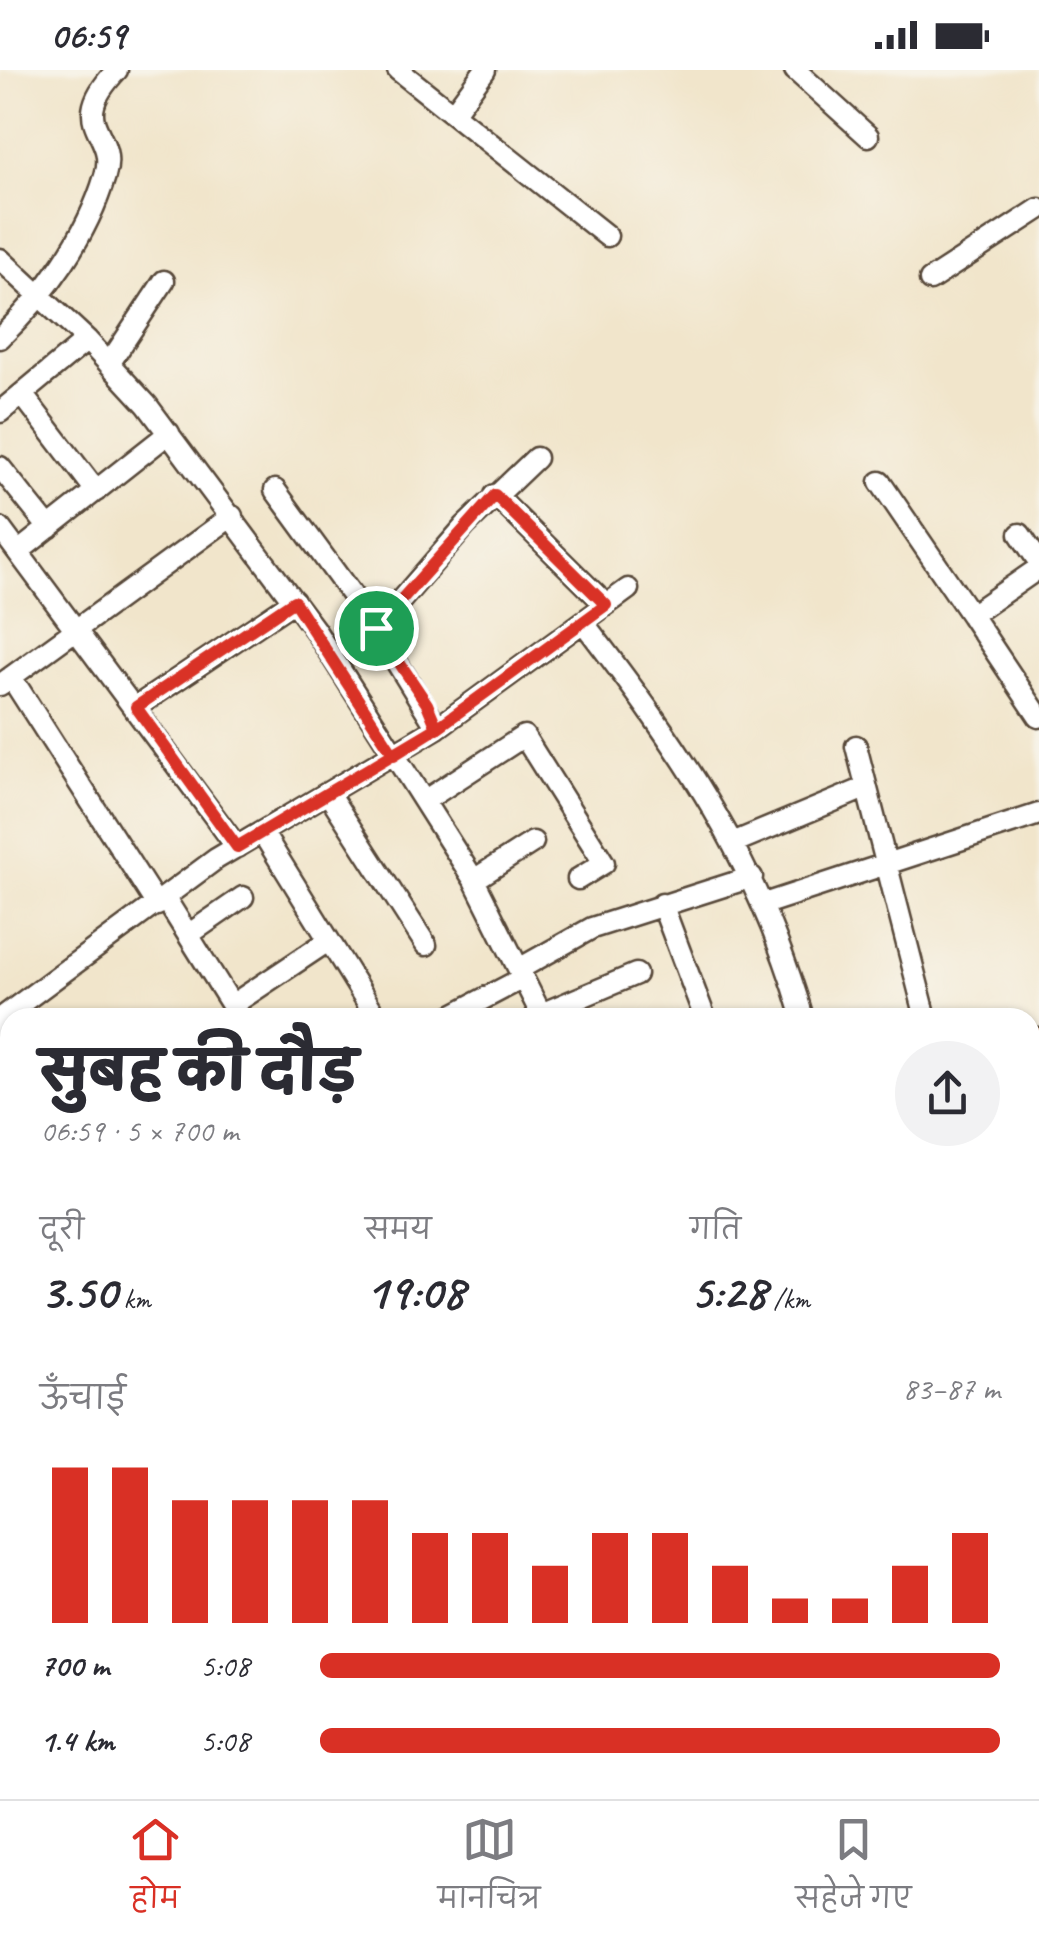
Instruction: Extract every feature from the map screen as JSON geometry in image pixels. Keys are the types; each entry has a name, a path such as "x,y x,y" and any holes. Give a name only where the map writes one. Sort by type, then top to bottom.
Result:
{"street":[{"path":"0,338 42,298 107,172 91,114 93,100 117,70"},
{"path":"398,70 455,111 607,236"},
{"path":"455,111 484,70"},
{"path":"795,70 868,136"},
{"path":"930,280 1039,209"},
{"path":"0,258 87,340 169,433 294,601 474,880 538,1008"},
{"path":"109,364 164,281"},
{"path":"0,412 87,340"},
{"path":"22,394 96,490"},
{"path":"18,552 169,433"},
{"path":"376,628 495,495 536,458"},
{"path":"0,468 49,528"},
{"path":"880,482 1039,717"},
{"path":"275,490 376,628 427,704 437,728"},
{"path":"495,495 606,605"},
{"path":"232,516 5,681 188,935 234,1008"},
{"path":"0,528 237,847"},
{"path":"971,615 1039,565 1020,534"},
{"path":"14,1008 237,847 437,728 628,589"},
{"path":"136,707 294,601"},
{"path":"583,622 686,763 735,842 764,904 799,1008"},
{"path":"424,801 524,736 604,863 578,879"},
{"path":"856,746 923,1008"},
{"path":"735,842 865,788"},
{"path":"328,793 426,946"},
{"path":"764,904 886,862 982,836 1039,814"},
{"path":"262,832 371,1008"},
{"path":"474,880 533,842"},
{"path":"463,1008 592,928 752,877"},
{"path":"188,935 243,896"},
{"path":"662,904 701,1008"},
{"path":"240,1008 328,941"},
{"path":"560,1008 636,974"}],"route":[{"path":"376,628 427,704 437,728 394,755 294,601 136,707 237,847 394,755 437,728 606,605 495,495 376,628"}]}
